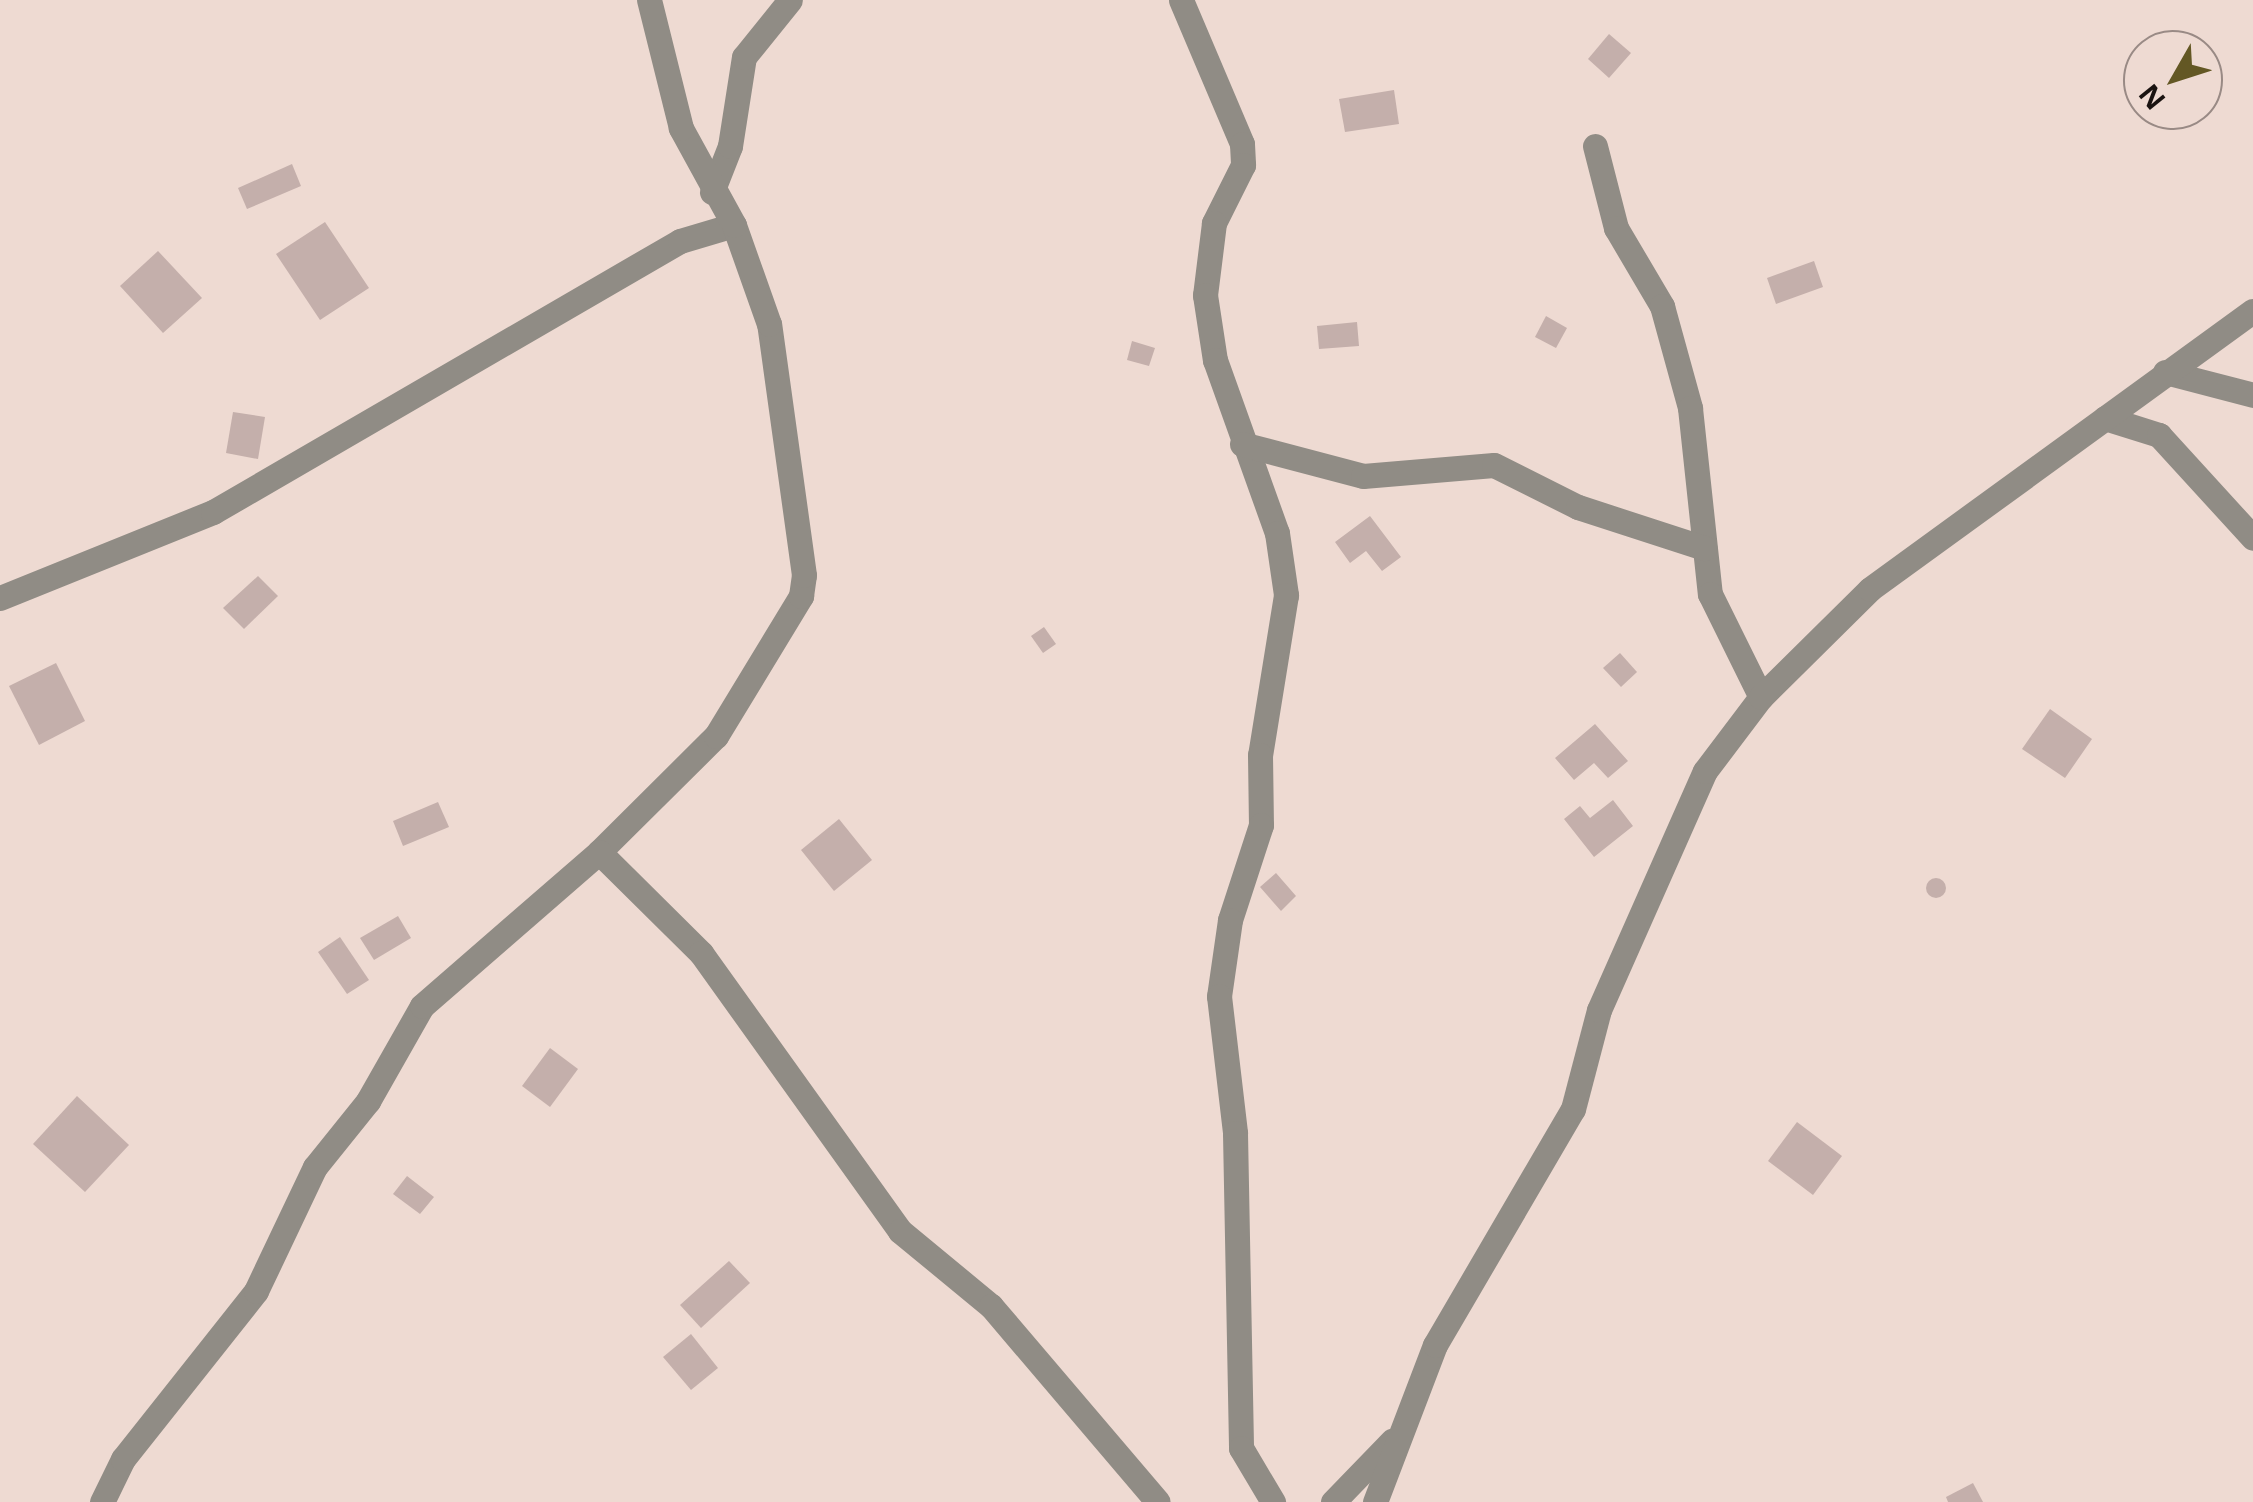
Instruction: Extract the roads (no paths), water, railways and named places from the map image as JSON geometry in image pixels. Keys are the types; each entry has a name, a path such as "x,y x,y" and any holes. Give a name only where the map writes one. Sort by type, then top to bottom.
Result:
{"street":[{"path":"102,1502 122,1459 256,1291 316,1167 368,1100 422,1006 599,852 716,736 801,596 784,397 734,225 712,192 681,128 649,0"},
{"path":"712,192 744,57 790,0"},
{"path":"1181,0 1242,144 1243,165 1214,223 1205,295 1242,444 1278,533 1286,596 1260,754 1261,826 1230,920 1219,996 1235,1134 1240,1448 1273,1502"},
{"path":"1595,146 1616,228 1662,306 1690,408 1707,506 1704,548 1710,594 1761,697"},
{"path":"0,598 214,512 664,250 734,225"},
{"path":"1375,1502 1394,1439 1477,1266 1561,1136 1599,1010 1676,824 1761,697 1870,589 2253,311"},
{"path":"2165,372 2253,395"},
{"path":"2105,418 2159,435 2253,538"},
{"path":"1242,444 1363,476 1494,465 1592,513 1704,548"},
{"path":"599,852 701,954 783,1057 900,1232 991,1306 1158,1502"},
{"path":"1332,1502 1394,1439"}]}
